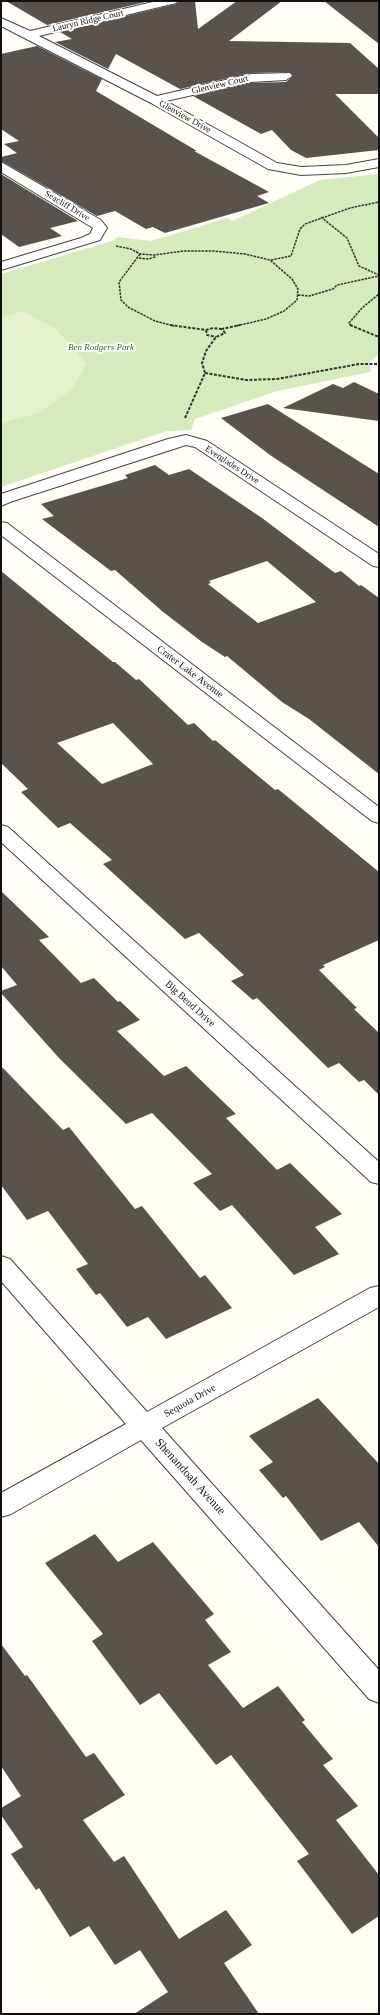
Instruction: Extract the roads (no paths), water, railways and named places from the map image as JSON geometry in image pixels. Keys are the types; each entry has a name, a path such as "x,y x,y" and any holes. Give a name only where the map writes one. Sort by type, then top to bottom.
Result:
{"street":[{"name":"Lauryn Ridge Court","path":"28,35 172,1"},
{"name":"Glenview Drive","path":"1,20 155,100 273,166 301,171 346,168 379,163"},
{"name":"Glenview Court","path":"155,100 251,78 286,76"},
{"name":"Seacliff Drive","path":"1,166 96,223 100,228 95,237 86,242 1,266"},
{"name":"Everglades Drive","path":"1,500 174,442 186,440 202,444 379,562"},
{"name":"Crater Lake Avenue","path":"1,527 379,817"},
{"name":"Big Bend Drive","path":"1,831 379,1176"},
{"name":"Shenandoah Avenue","path":"1,1265 379,1690"},
{"name":"Sequoia Drive","path":"1,1506 379,1295"}],"park label":[{"name":"Ben Rodgers Park","path":"101,348"}]}
